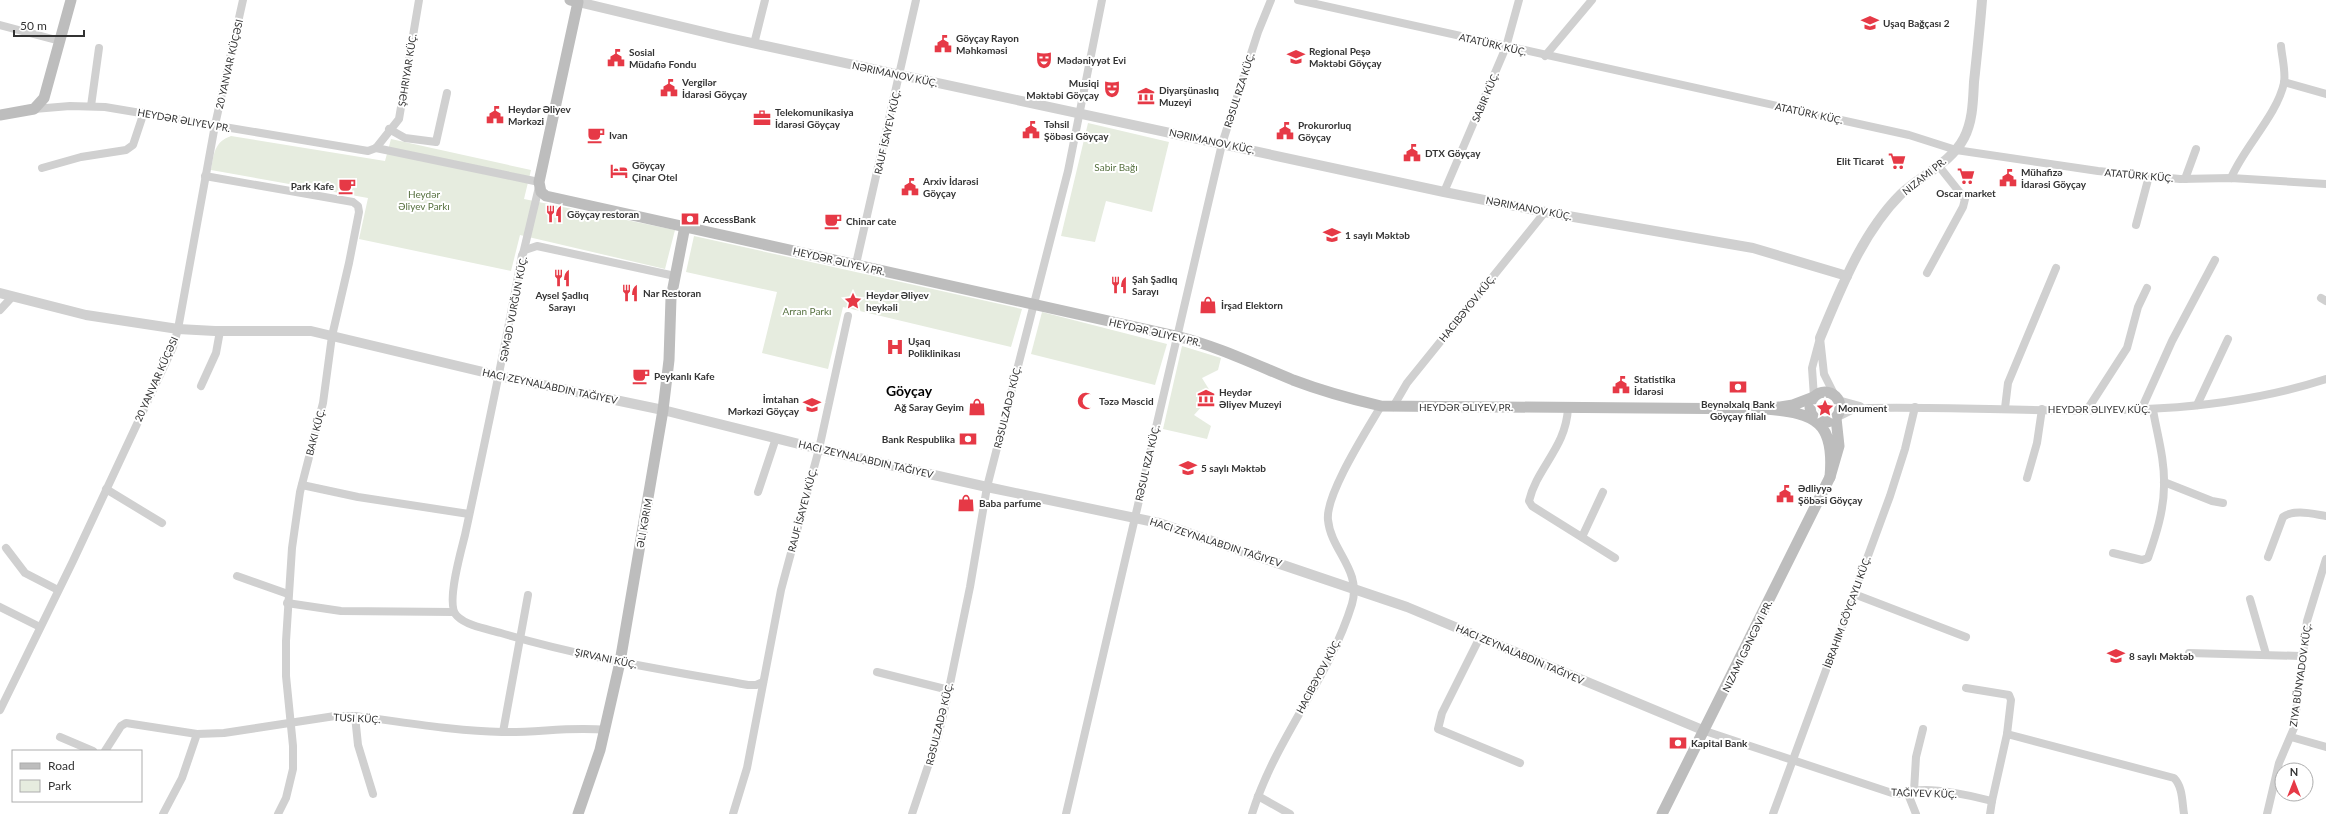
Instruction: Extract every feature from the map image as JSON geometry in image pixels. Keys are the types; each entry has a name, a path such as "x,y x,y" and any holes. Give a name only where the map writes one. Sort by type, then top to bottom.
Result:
{"main road":[{"path":"34,109 44,98 71,0"},
{"path":"539,184 576,1"},
{"name":"HEYDƏR ƏLIYEV PR.","path":"0,115 34,109"},
{"name":"HEYDƏR ƏLIYEV PR.","path":"539,184 541,192 546,196 1176,336 1214,347 1294,380 1344,397 1381,406 1766,409"},
{"name":"ƏLI KƏRIM","path":"578,814 606,730 620,662 663,410 669,360 671,298 685,226"},
{"path":"1822,392 1836,398 1840,408 1836,418 1828,422 1788,411 1766,409 1793,406 1822,392"},
{"path":"1814,397 1809,407 1814,419 1822,427 1829,445 1830,476"},
{"name":"NIZAMI GƏNCƏVI PR.","path":"1662,814 1705,731 1830,476 1839,446 1836,418"}],"street":[{"name":"20 YANVAR KÜÇƏSI","path":"0,710 173,347 178,329 215,125 243,0"},
{"name":"ŞƏHRIYAR KÜÇ.","path":"368,152 376,148 389,129 399,119 419,0"},
{"path":"754,44 764,0"},
{"name":"RAUF İSAYEV KÜÇ.","path":"856,264 916,0"},
{"name":"RƏSULZADƏ KÜÇ.","path":"912,814 938,736 949,690 987,487 1035,305 1068,171 1102,0"},
{"name":"RƏSUL RZA KÜÇ.","path":"1066,814 1176,336 1222,144 1258,32 1271,0"},
{"name":"ATATÜRK KÜÇ.","path":"1298,0 1545,56 1909,135 1956,150 2098,171 2149,176 2185,179 2231,178 2326,184"},
{"name":"SABIR KÜÇ.","path":"1444,192 1506,47 1519,0"},
{"path":"1545,56 1592,0"},
{"name":"NIZAMI PR.","path":"1820,338 1846,276 1873,230 1901,194 1956,150 1968,129 1972,106 1982,0"},
{"name":"NƏRIMANOV KÜÇ.","path":"576,1 754,44 899,76 1080,113 1444,192 1545,212 1753,248 1846,276"},
{"path":"0,25 60,41"},
{"path":"2231,178 2238,160 2262,127 2280,95 2284,82 2281,46"},
{"path":"91,106 99,48"},
{"path":"2284,82 2326,94"},
{"path":"389,129 406,138 436,142 447,93"},
{"name":"HEYDƏR ƏLIYEV PR.","path":"34,109 91,106 144,112 368,152"},
{"path":"42,168 81,157 126,150 133,145 136,140 144,112"},
{"path":"376,148 539,184 522,255"},
{"path":"2185,179 2196,148"},
{"path":"1927,273 1963,207 1965,200 1938,165"},
{"path":"205,176 353,202 358,206 359,212 332,336 323,403 302,485 292,548 287,603 286,676 292,724 293,769 282,812"},
{"path":"2136,225 2149,176"},
{"path":"1393,407 1407,383 1545,212"},
{"name":"SƏMƏD VURĞUN KÜÇ.","path":"453,612 452,598 500,376 522,255 525,250 537,246 675,276"},
{"path":"2142,410 2172,341 2215,260"},
{"path":"2005,408 2008,383 2056,268"},
{"path":"2087,410 2126,348 2140,301 2147,288"},
{"path":"0,293 86,315 178,329 220,331 293,330 332,336 500,376 663,410 818,449 987,487 1135,517 1175,527 1356,588 1480,637 1705,731 1878,790 1895,794 1949,792 1992,801"},
{"path":"0,310 12,297"},
{"name":"RAUF İSAYEV KÜÇ.","path":"733,814 747,768 781,590 818,449 848,316"},
{"path":"201,386 216,353 220,331"},
{"path":"1814,397 1812,368 1820,338"},
{"path":"1820,338 1824,374 1836,398 1849,404 1869,408"},
{"path":"2198,406 2228,339"},
{"name":"HEYDƏR ƏLIYEV KÜÇ.","path":"1869,408 1915,407 2153,410 2198,406 2259,396 2326,379"},
{"path":"1252,814 1258,796 1277,754 1336,646 1356,588 1331,531 1328,520 1328,512 1347,465 1381,406"},
{"path":"1773,814 1890,496 1905,449 1915,407"},
{"path":"1568,408 1567,424 1561,440 1529,502 1532,506 1615,558"},
{"path":"1836,418 1846,412 1869,408"},
{"path":"2027,478 2037,443 2042,409"},
{"path":"2113,553 2142,560 2148,558 2162,511 2164,482 2163,467 2153,410"},
{"path":"758,492 776,438"},
{"path":"2164,482 2212,501 2223,503"},
{"path":"302,485 358,497 469,514"},
{"path":"106,489 162,523"},
{"path":"1582,537 1603,492"},
{"path":"2268,557 2283,517 2288,514 2299,513 2326,516"},
{"path":"6,548 26,572 58,590"},
{"name":"ZIYA BÜNYADOV KÜÇ.","path":"2267,814 2279,763 2291,737 2307,620 2326,559"},
{"path":"237,576 288,594"},
{"path":"1854,594 1966,638"},
{"path":"503,732 528,595"},
{"path":"2250,598 2266,654"},
{"path":"287,603 349,611 453,612"},
{"path":"0,607 40,627"},
{"name":"ŞIRVANI KÜÇ.","path":"453,612 457,617 475,625 520,639 620,662 748,685 756,685 763,682"},
{"path":"1480,637 1442,713 1438,729 1520,763"},
{"path":"2189,653 2301,656"},
{"path":"877,672 949,690"},
{"path":"1966,688 2009,695 2011,700 2007,734 1990,814"},
{"path":"355,716 358,745 373,794"},
{"name":"TUSI KÜÇ.","path":"106,750 121,726 126,723 197,734 224,733 292,724 321,718 355,716 503,732 580,728 606,730"},
{"path":"1916,814 1911,793 1916,756 1923,729"},
{"path":"163,814 182,778 197,734"},
{"path":"2007,734 2174,778 2178,782 2181,790 2184,814"},
{"path":"60,737 91,750"},
{"path":"2291,737 2326,747"},
{"path":"1258,796 1290,814"}],"green space":[{"name":"Sabir Bağı","path":"1088,123 1169,142 1152,212 1106,201 1095,242 1061,236"},
{"name":"Heydər Əliyev Parkı","path":"231,136 385,161 391,139 531,170 524,199 675,230 665,269 520,235 511,271 359,239 368,198 211,170 214,154 218,145"},
{"name":"Arran Parkı","path":"694,236 1022,309 1011,347 843,307 828,369 762,353 777,292 686,272"},
{"path":"1042,312 1167,344 1155,385 1031,354"},
{"path":"1182,346 1221,358 1218,370 1202,378 1210,391 1198,395 1203,405 1194,415 1211,426 1207,439 1163,429"},
{"path":"1822,401 1828,401 1832,405 1832,411 1828,415 1822,415 1818,411 1818,405"}],"place":[{"name":"Uşaq Bağçası 2","path":"1870,23"},
{"name":"Göyçay Rayon Məhkəməsi","path":"943,44"},
{"name":"Regional Peşə Məktəbi Göyçay","path":"1296,57"},
{"name":"Sosial Müdafiə Fondu","path":"616,58"},
{"name":"Mədəniyyət Evi","path":"1044,60"},
{"name":"Vergilər İdarəsi Göyçay","path":"669,88"},
{"name":"Musiqi Məktəbi Göyçay","path":"1112,89"},
{"name":"Diyarşünaslıq Muzeyi","path":"1146,96"},
{"name":"Heydər Əliyev Mərkəzi","path":"495,115"},
{"name":"Telekomunikasiya İdarəsi Göyçay","path":"762,118"},
{"name":"Təhsil Şöbəsi Göyçay","path":"1031,130"},
{"name":"Prokurorluq Göyçay","path":"1285,131"},
{"name":"Ivan","path":"596,135"},
{"name":"DTX Göyçay","path":"1412,153"},
{"name":"Elit Ticarət","path":"1897,161"},
{"name":"Göyçay Çinar Otel","path":"619,171"},
{"name":"Oscar market","path":"1966,176"},
{"name":"Mühafizə İdarəsi Göyçay","path":"2008,178"},
{"name":"Park Kafe","path":"347,186"},
{"name":"Arxiv İdarəsi Göyçay","path":"910,187"},
{"name":"Göyçay restoran","path":"554,214"},
{"name":"AccessBank","path":"690,219"},
{"name":"Chinar cate","path":"833,221"},
{"name":"1 saylı Məktəb","path":"1332,235"},
{"name":"Aysel Şadlıq Sarayı","path":"562,278"},
{"name":"Şah Şadlıq Sarayı","path":"1119,285"},
{"name":"Nar Restoran","path":"630,293"},
{"name":"Heydər Əliyev heykəli","path":"853,301"},
{"name":"İrşad Elektorn","path":"1208,305"},
{"name":"Uşaq Poliklinikası","path":"895,347"},
{"name":"Peykanlı Kafe","path":"641,376"},
{"name":"Statistika İdarəsi","path":"1621,385"},
{"name":"Beynəlxalq Bank Göyçay filialı","path":"1738,387"},
{"name":"Heydər Əliyev Muzeyi","path":"1206,398"},
{"name":"Təzə Məscid","path":"1086,401"},
{"name":"İmtahan Mərkəzi Göyçay","path":"812,405"},
{"name":"Ağ Saray Geyim","path":"977,407"},
{"name":"Monument","path":"1825,408"},
{"name":"Bank Respublika","path":"968,439"},
{"name":"5 saylı Məktəb","path":"1188,468"},
{"name":"Ədliyyə Şöbəsi Göyçay","path":"1785,494"},
{"name":"Baba parfume","path":"966,503"},
{"name":"8 saylı Məktəb","path":"2116,656"},
{"name":"Kapital Bank","path":"1678,743"}],"district":[{"name":"Göyçay","path":"909,391"}]}
